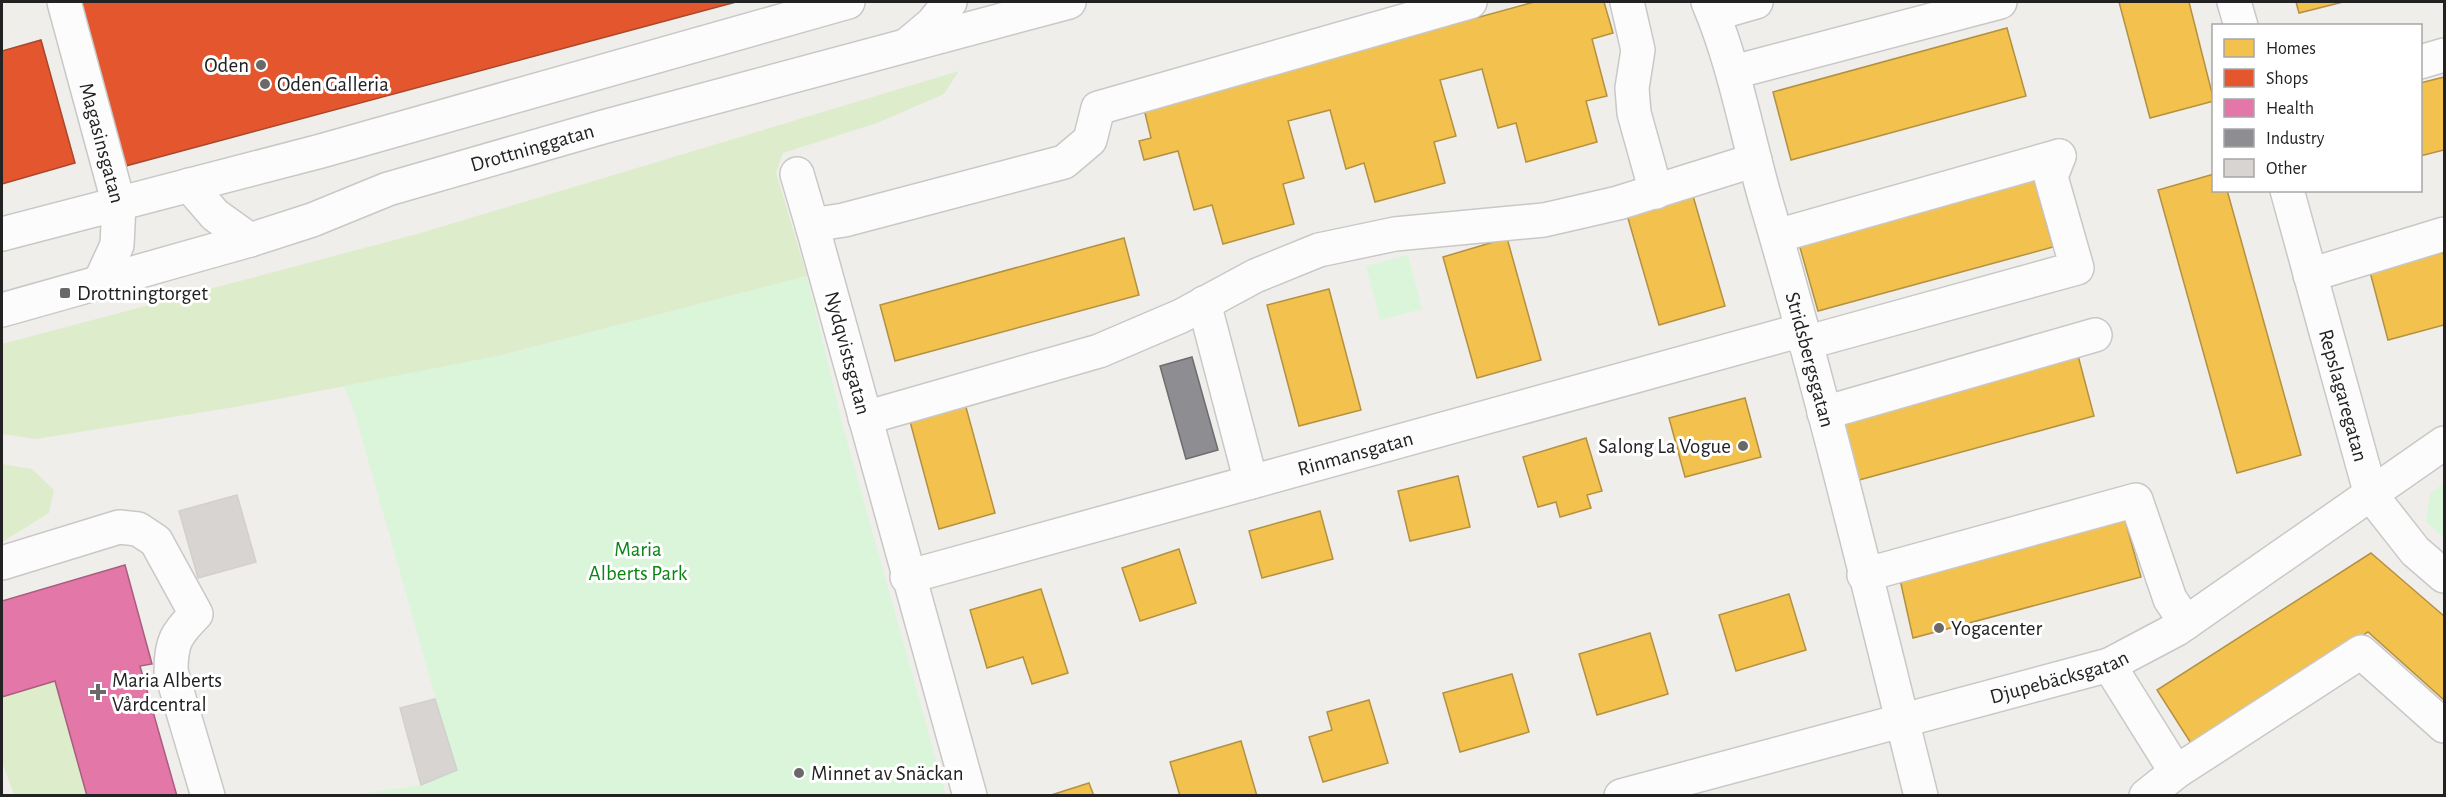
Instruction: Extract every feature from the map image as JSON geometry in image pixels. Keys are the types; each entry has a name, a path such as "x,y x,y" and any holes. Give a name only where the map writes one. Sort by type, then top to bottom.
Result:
{"street":[{"name":"Magasinsgatan","path":"64,2 119,205 117,245 100,282"},
{"path":"2,234 321,152 848,2"},
{"path":"903,48 932,24 950,2"},
{"name":"Drottninggatan","path":"2,309 250,240 312,220 388,189 603,127 1069,2"},
{"path":"812,225 844,220 1064,162 1090,140 1098,108 1470,2"},
{"path":"1628,2 1638,50 1632,88 1634,113 1656,192"},
{"path":"1711,8 1756,2"},
{"path":"1734,72 2000,2"},
{"path":"2234,2 2240,24"},
{"name":"Stridsbergsgatan","path":"1711,8 1734,72 1921,795"},
{"path":"2422,62 2445,55"},
{"name":"Rinmansgatan","path":"907,577 1251,482 2077,268 2051,177 2059,156 1777,236"},
{"path":"865,418 1099,351 1204,303 1255,276 1319,250 1395,234 1544,220 1656,192 1755,160"},
{"name":"Nydqvistsgatan","path":"796,174 812,225 907,577 970,795"},
{"path":"189,185 215,215 250,240"},
{"name":"Repslagaregatan","path":"2288,192 2371,495 2415,551 2445,576"},
{"path":"2310,275 2445,234"},
{"path":"1204,303 1251,482"},
{"path":"1824,413 2095,335"},
{"name":"Djupebäcksgatan","path":"1621,795 2109,665 2186,623 2259,570 2445,443"},
{"path":"1864,574 2136,500 2170,599 2186,623"},
{"path":"2,563 119,527 138,529 156,541 196,614 178,631 171,650 171,671 208,795"},
{"path":"2146,795 2176,772 2361,652 2445,726"},
{"path":"2109,665 2176,772"}],"green space":[{"path":"959,71 944,94 877,123 783,153 776,173 807,276 487,359 235,407 36,439 2,434 2,344 417,234"},
{"path":"1408,255 1422,309 1380,320 1366,266"},
{"name":"Maria Alberts Park","path":"807,276 842,423 946,795 353,795 421,785 456,770 355,414 344,386 507,354"},
{"path":"2,464 32,469 54,490 49,513 2,542"},
{"path":"2444,483 2444,538 2426,522 2430,493"},
{"path":"55,681 87,795 14,795 2,762 2,697"}],"building: Homes":[{"path":"1534,2 1604,2 1613,33 1592,39 1607,96 1586,101 1597,142 1526,162 1516,123 1498,128 1482,69 1440,80 1456,136 1434,142 1445,183 1375,202 1364,163 1346,169 1330,110 1288,121 1304,178 1283,184 1294,224 1223,244 1212,205 1194,210 1178,151 1144,160 1139,141 1151,138 1144,109"},
{"path":"2119,2 2189,2 2212,93 2212,102 2150,118"},
{"path":"2296,2 2343,2 2299,13"},
{"path":"2007,28 2026,96 1791,160 1773,92"},
{"path":"2444,77 2444,150 2422,156 2422,82"},
{"path":"2212,175 2212,192 2228,192 2301,455 2237,473 2158,190"},
{"path":"2034,179 2053,247 1818,311 1799,244"},
{"path":"1691,189 1725,306 1659,325 1625,208"},
{"path":"1124,238 1139,295 895,361 880,305"},
{"path":"1507,238 1541,360 1477,378 1443,257"},
{"path":"2444,252 2444,325 2388,340 2370,272"},
{"path":"1329,289 1361,410 1299,426 1267,305"},
{"path":"2076,348 2094,416 1859,480 1840,412"},
{"path":"1745,398 1761,457 1685,477 1669,418"},
{"path":"964,400 995,513 939,529 908,414"},
{"path":"1586,438 1602,491 1587,495 1591,508 1560,517 1556,502 1538,507 1523,457"},
{"path":"1458,476 1470,527 1410,541 1398,491"},
{"path":"1320,511 1333,559 1262,578 1249,531"},
{"path":"2123,513 2141,577 1913,638 1899,575"},
{"path":"1179,549 1196,603 1140,621 1122,568"},
{"path":"2371,553 2444,616 2444,700 2368,632 2194,748 2157,690"},
{"path":"1041,589 1068,673 1032,684 1023,657 987,668 970,610"},
{"path":"1789,594 1806,650 1736,671 1719,615"},
{"path":"1650,633 1668,694 1597,715 1579,654"},
{"path":"1512,674 1529,732 1460,752 1443,693"},
{"path":"1369,700 1388,763 1323,782 1309,737 1332,730 1327,712"},
{"path":"1241,741 1257,796 1180,796 1170,762"},
{"path":"1089,783 1094,796 1048,796"}],"building: Shops":[{"name":"Oden","path":"80,2 736,2 122,167"},
{"path":"41,40 75,163 2,184 2,51"}],"building: Health":[{"path":"125,565 152,664 140,666 177,796 87,796 55,681 2,697 2,601"}],"building: Industry":[{"path":"1192,357 1218,450 1186,459 1160,366"}],"building: Other":[{"path":"237,495 256,562 198,578 179,511"},
{"path":"435,699 457,770 421,785 400,708"}],"place":[{"name":"Oden","path":"261,65"},
{"name":"Oden Galleria","path":"265,84"},
{"name":"Drottningtorget","path":"65,293"},
{"name":"Salong La Vogue","path":"1743,446"},
{"name":"Yogacenter","path":"1939,628"},
{"name":"Maria Alberts Vårdcentral","path":"98,692"},
{"name":"Minnet av Snäckan","path":"799,773"}]}
